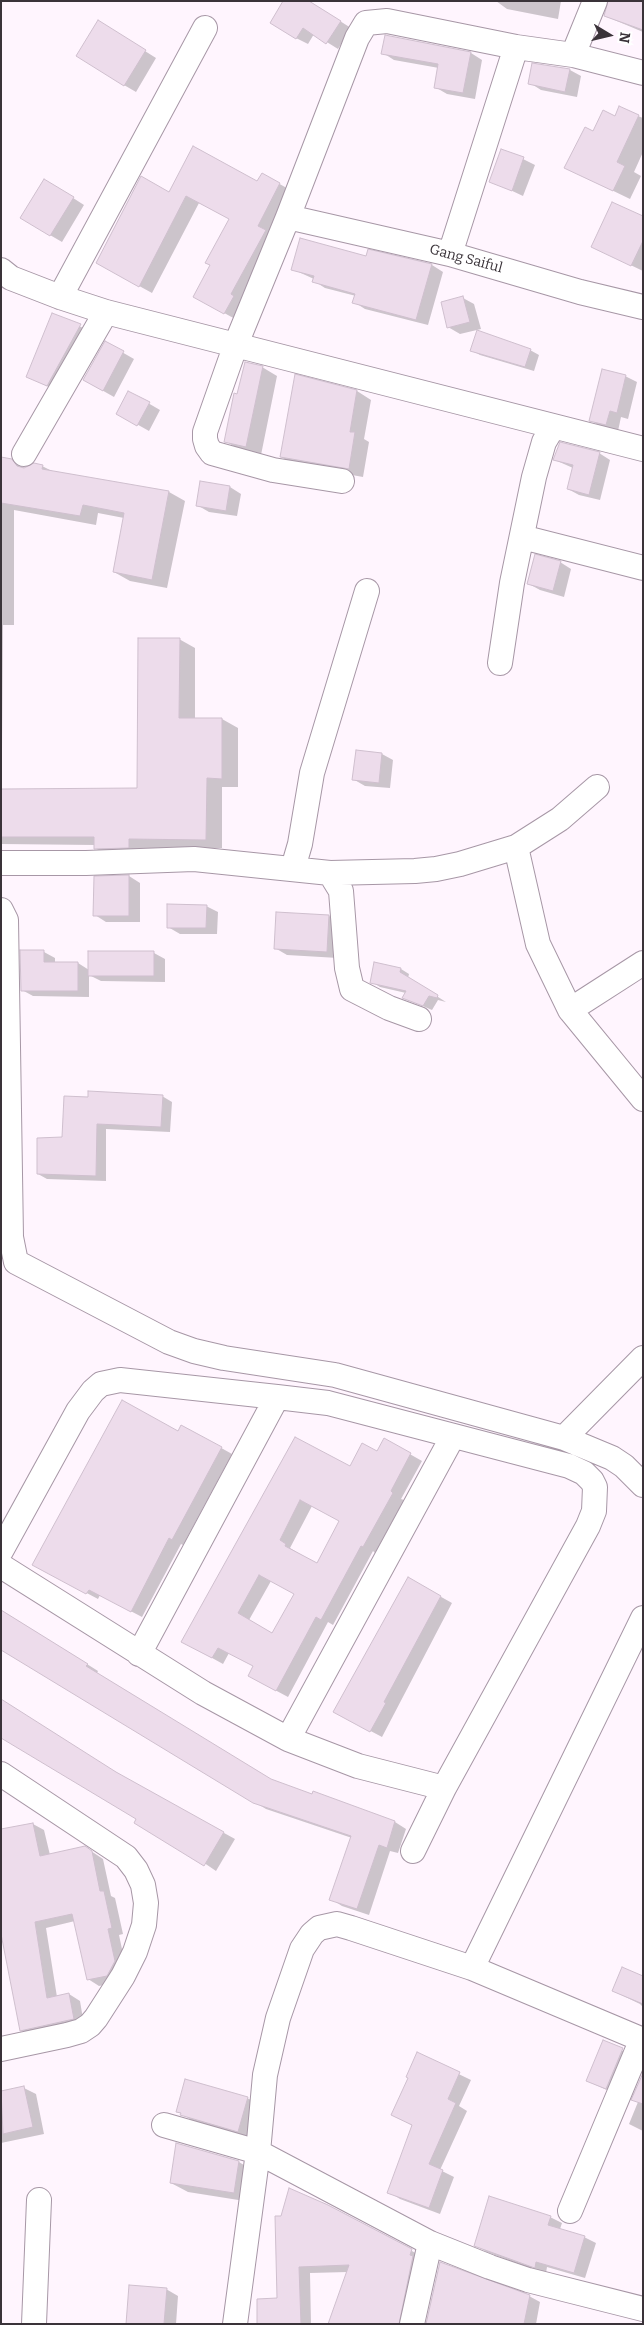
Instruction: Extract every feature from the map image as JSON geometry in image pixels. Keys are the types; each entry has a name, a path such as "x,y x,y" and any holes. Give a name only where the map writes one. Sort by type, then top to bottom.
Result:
{"street":[{"path":"573,55 595,1"},
{"path":"342,481 274,470 212,453 206,446 205,432 236,344 288,217 357,38 366,23 387,21 516,47 573,55 643,73"},
{"path":"60,297 205,28"},
{"path":"450,254 516,47"},
{"name":"Gang Saiful","path":"288,217 450,254 580,292 643,307"},
{"path":"1,270 11,278 106,312 643,449"},
{"path":"24,454 106,312"},
{"path":"500,663 512,583 534,477 544,442 554,427"},
{"path":"522,537 643,568"},
{"path":"293,868 300,844 312,774 367,591"},
{"path":"1,863 86,863 194,859 330,873 436,869 460,864 516,847 560,819 597,788"},
{"path":"516,847 538,944 570,1010 643,1099"},
{"path":"330,873 341,891 347,968 352,990 419,1019"},
{"path":"1,910 6,920 11,1237 9,1262 169,1342 194,1351 224,1358 335,1375 564,1438 612,1458 624,1466 643,1485"},
{"path":"570,1010 643,963"},
{"path":"564,1438 643,1358"},
{"path":"1,1551 78,1411 93,1391 101,1384 120,1380 328,1403 569,1466 592,1481 595,1496 594,1511 588,1526 444,1788 413,1851"},
{"path":"138,1654 277,1397"},
{"path":"288,1739 452,1436"},
{"path":"1,1566 138,1654 203,1693 288,1739 358,1766 444,1788"},
{"path":"472,1968 643,1618"},
{"path":"1,1774 126,1857 136,1870 143,1885 146,1903 144,1925 134,1952 109,1997 90,2025 81,2031 67,2035 1,2049"},
{"path":"235,2324 258,2152 264,2075 278,2018 302,1949 312,1934 319,1928 337,1924 472,1968 642,2040 570,2211"},
{"path":"164,2125 258,2152 430,2243 528,2280 643,2308"},
{"path":"34,2324 39,2200"},
{"path":"412,2324 430,2243"}],"building":[{"path":"283,1 309,1 341,21 326,44 303,28 296,39 270,23"},
{"path":"608,1 643,1 643,30 604,16"},
{"path":"98,20 146,50 124,86 76,56"},
{"path":"385,35 471,52 463,93 434,88 438,64 381,54"},
{"path":"532,63 570,69 565,92 528,84"},
{"path":"619,106 639,115 617,162 625,166 613,191 564,168 585,127 593,131 603,110 615,116"},
{"path":"193,146 257,181 262,173 280,183 258,226 266,230 231,294 234,296 224,314 193,297 210,265 205,263 229,219 186,196 139,287 96,263 141,176 169,192"},
{"path":"501,149 524,157 512,191 489,182"},
{"path":"44,179 74,197 50,236 20,218"},
{"path":"612,202 643,216 643,241 631,266 591,247"},
{"path":"300,238 366,256 368,249 432,264 416,320 352,303 355,294 312,282 314,276 291,270"},
{"path":"463,296 470,322 447,328 441,302"},
{"path":"52,313 81,324 47,386 26,377"},
{"path":"477,330 531,349 525,367 470,351"},
{"path":"105,341 124,351 103,391 83,380"},
{"path":"245,362 263,366 246,447 224,442 234,393 237,394"},
{"path":"602,369 626,375 617,413 610,411 606,425 589,421"},
{"path":"295,374 357,390 350,432 355,432 349,469 280,457"},
{"path":"128,391 150,402 137,426 116,414"},
{"path":"560,442 600,452 589,495 567,489 573,465 553,460"},
{"path":"1,457 12,459 17,466 24,468 34,463 43,465 42,469 169,491 152,580 113,572 124,513 83,505 80,516 1,503"},
{"path":"200,481 230,486 226,511 196,506"},
{"path":"535,554 561,561 553,591 527,584"},
{"path":"138,638 180,638 179,718 222,718 222,779 207,778 206,840 129,839 129,848 94,849 94,837 1,837 1,789 137,788"},
{"path":"356,750 382,753 379,783 352,780"},
{"path":"129,875 129,916 93,916 94,876"},
{"path":"167,904 207,905 206,928 167,928"},
{"path":"276,912 329,915 327,952 274,949"},
{"path":"20,950 44,950 44,962 78,962 78,991 21,991"},
{"path":"88,951 154,951 154,976 88,976"},
{"path":"374,962 401,968 400,972 438,995 437,998 429,996 423,1006 402,998 406,991 370,983"},
{"path":"88,1091 163,1095 161,1127 97,1124 96,1176 37,1174 37,1138 62,1137 64,1096 88,1097"},
{"path":"122,1400 178,1431 181,1425 222,1447 172,1540 169,1538 131,1612 89,1590 86,1594 32,1565"},
{"path":"295,1437 350,1466 362,1443 377,1451 384,1438 411,1453 391,1491 393,1493 363,1547 361,1546 321,1620 316,1617 276,1691 248,1676 253,1666 218,1648 212,1658 181,1642","holes":["300,1500 339,1521 317,1563 285,1546 286,1544 280,1540","259,1575 294,1594 272,1633 238,1613"]},
{"path":"408,1577 441,1596 370,1732 333,1712"},
{"path":"1,1610 88,1664 86,1666 271,1779 312,1794 313,1791 395,1821 387,1848 379,1845 357,1909 329,1900 351,1836 253,1803 1,1650"},
{"path":"1,1699 116,1772 224,1832 204,1866 134,1823 136,1819 1,1738"},
{"path":"33,1823 40,1856 85,1846 92,1851 100,1891 104,1891 112,1928 108,1929 115,1961 107,1976 87,1980 72,1914 35,1922 47,1998 69,1993 74,2019 20,2031 1,1934 1,1829"},
{"path":"622,1967 643,1976 643,2004 612,1991"},
{"path":"603,2040 623,2048 606,2089 586,2081"},
{"path":"417,2052 460,2072 448,2099 456,2103 429,2164 443,2170 429,2208 387,2193 412,2125 391,2115 408,2078 406,2077"},
{"path":"643,2073 643,2104 631,2100"},
{"path":"185,2079 248,2097 238,2132 180,2115 181,2113 176,2112"},
{"path":"24,2086 33,2127 3,2134 1,2091"},
{"path":"176,2143 239,2161 234,2193 170,2183"},
{"path":"289,2188 328,2205 412,2249 410,2255 413,2256 399,2324 328,2324 349,2265 299,2267 301,2324 257,2324 257,2299 277,2298 275,2216 281,2216"},
{"path":"489,2196 551,2216 548,2225 585,2236 574,2273 536,2262 535,2268 474,2246"},
{"path":"440,2262 530,2295 524,2324 426,2324"},
{"path":"129,2285 167,2288 164,2324 126,2324"}]}
